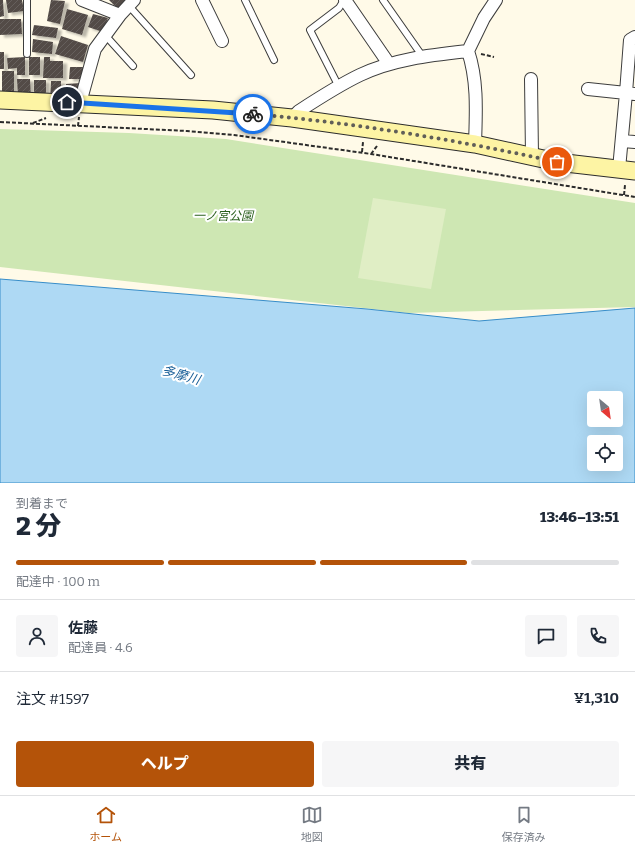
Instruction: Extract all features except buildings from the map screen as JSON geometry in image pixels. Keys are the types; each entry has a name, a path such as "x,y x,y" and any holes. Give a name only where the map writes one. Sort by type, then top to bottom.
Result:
{"street":[{"path":"82,0 120,15"},
{"path":"202,0 222,41"},
{"path":"344,0 389,64"},
{"path":"475,144 476,94 468,51 484,18 496,0"},
{"path":"80,103 95,49 120,15 131,3"},
{"path":"0,100 213,110 292,118 475,144 557,162 627,170 622,141 630,93 630,40 635,37"},
{"path":"292,118 299,110 361,74 389,64 424,57 468,51"},
{"path":"531,79 532,156"},
{"path":"588,89 630,93"},
{"path":"622,141 635,142"}],"lane":[{"path":"27,0 27,54"},
{"path":"245,0 274,60"},
{"path":"339,87 310,30 339,8 344,0"},
{"path":"383,0 424,57"},
{"path":"131,3 191,75"},
{"path":"106,35 133,66"}],"path":[{"path":"0,122 187,130 234,135 371,154 635,198"}],"green space":[{"name":"一ノ宮公園","path":"0,129 129,133 226,139 635,203 635,307 408,313 0,267"},
{"path":"373,198 446,209 431,289 358,278"}],"water":[{"name":"多摩川","path":"0,279 367,309 479,321 635,308 635,483 0,483"}],"way so far":[{"path":"253,114 366,128 475,144 557,162"}],"route":[{"path":"67,102 213,110 253,114"}]}
